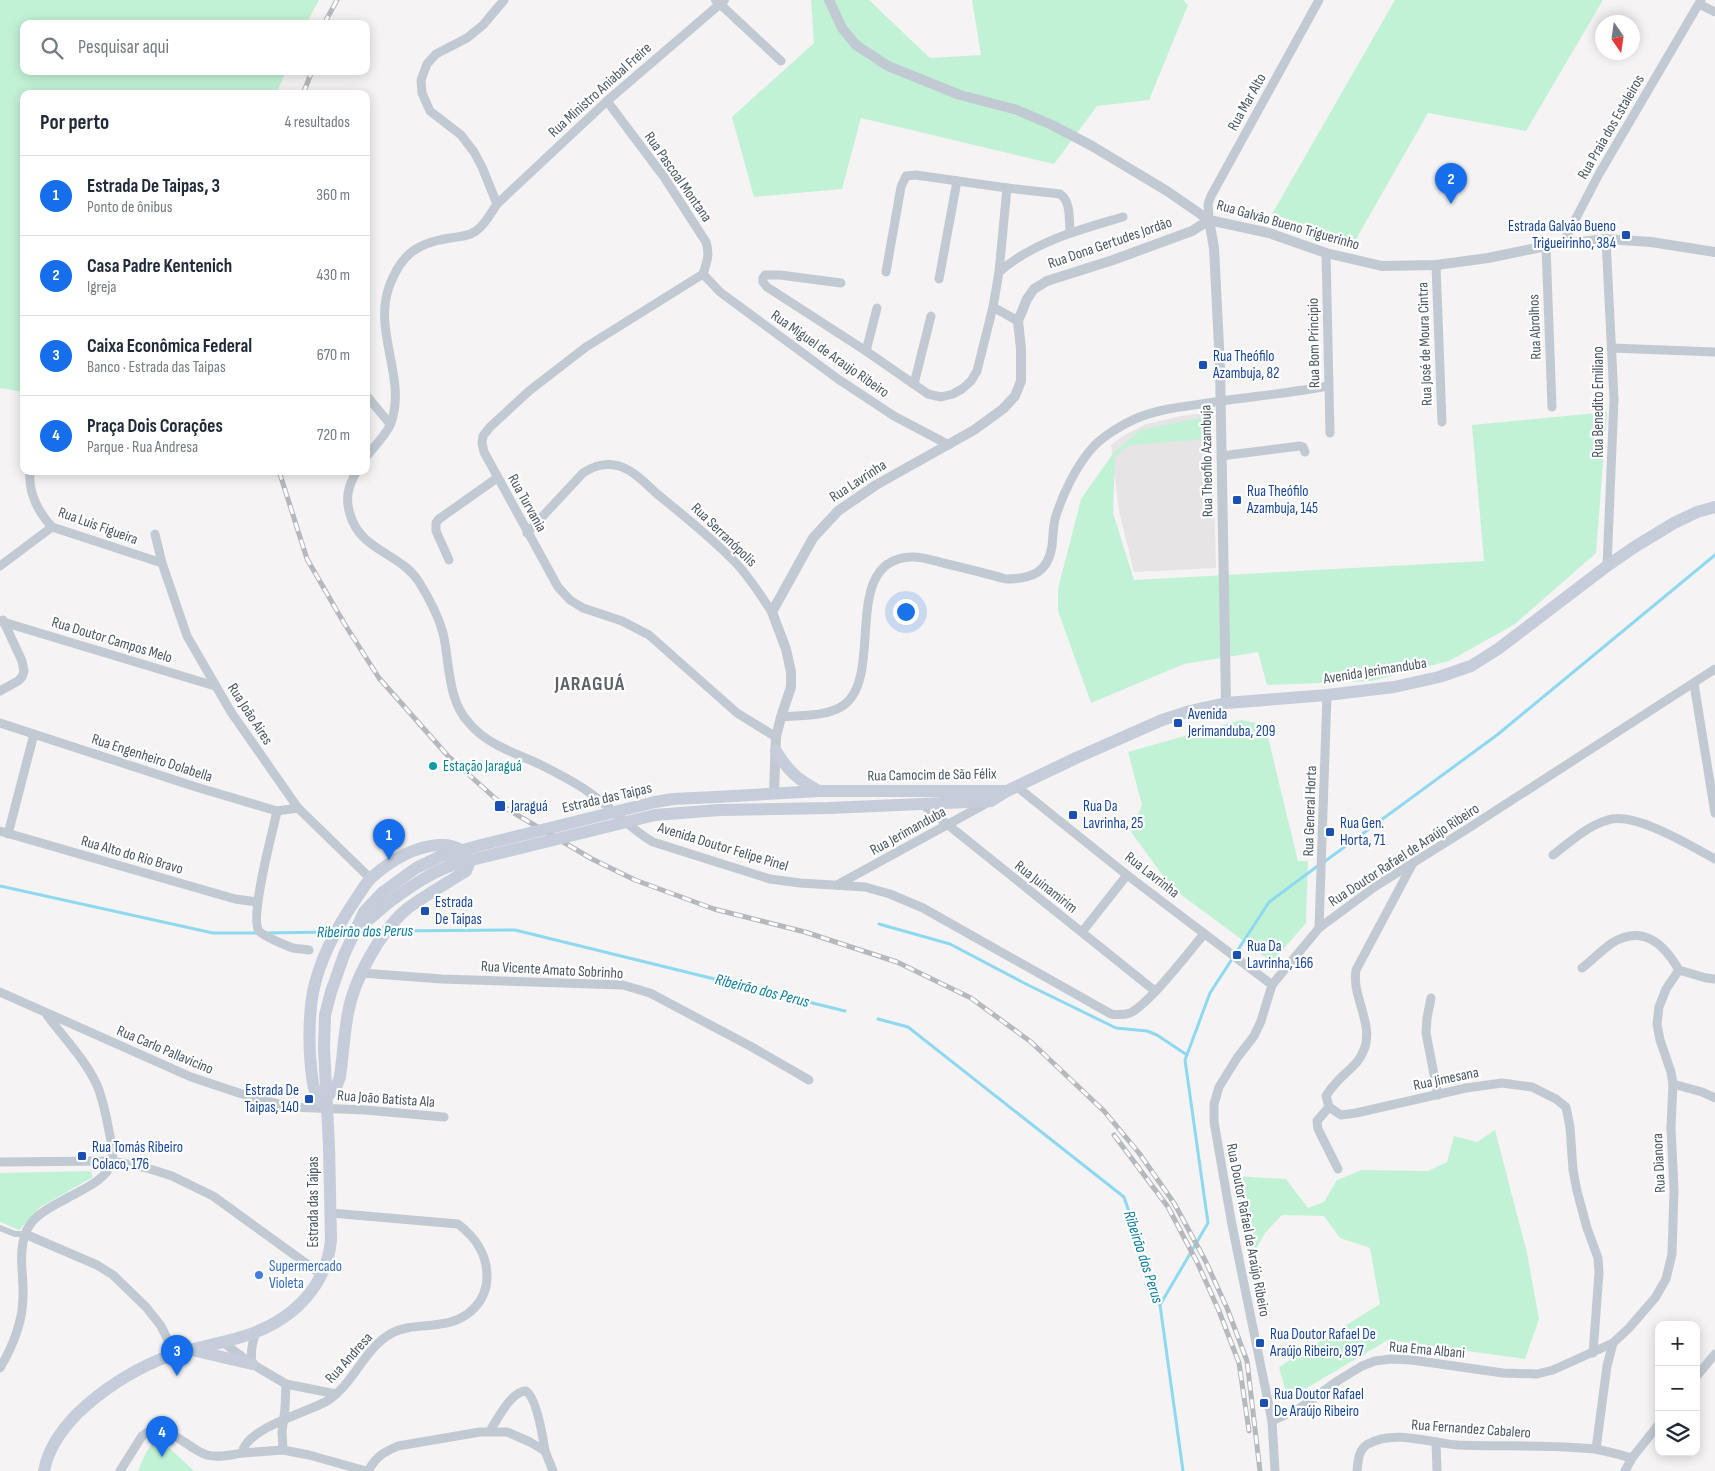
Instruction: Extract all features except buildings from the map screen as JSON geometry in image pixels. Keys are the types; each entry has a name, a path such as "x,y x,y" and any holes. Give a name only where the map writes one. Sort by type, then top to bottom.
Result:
{"main road":[{"name":"Avenida Jerimanduba","path":"1011,788 1162,720 1190,711 1226,703 1327,695 1394,687 1439,677 1471,666 1498,649 1607,566 1674,523 1697,512 1715,507"},
{"path":"776,751 792,774 819,792"},
{"name":"Rua Camocim de São Félix","path":"718,803 774,793 1011,788"},
{"name":"Rua Camocim de São Félix","path":"718,803 829,808 992,801 1011,788"},
{"name":"Estrada das Taipas","path":"44,1471 53,1447 67,1424 93,1398 132,1373 174,1354 256,1332 296,1307 315,1288 330,1254 331,1213 324,1048 325,1015 344,955 364,912 385,898 416,868 441,856 655,802 672,800 718,803"},
{"path":"452,844 459,847 470,864 466,871 408,909 387,930 362,973 352,997 348,1013 340,1078 326,1103 316,1098 311,1070 309,1038 313,991 323,957 335,932 370,879 401,856 429,846 452,844"},
{"path":"192,1350 252,1364"}],"street":[{"path":"370,452 390,424 395,406 395,391 385,328 384,308 389,287 400,264 409,253 421,245 432,241 466,236 476,231 484,224 497,204 474,152 460,135 430,111 422,93 421,80 427,64 436,54 467,38 483,25 504,0"},
{"name":"Rua Galvão Bueno Triguerinho","path":"829,0 842,28 856,45 888,66 960,95 1017,110 1052,125 1092,146 1167,191 1209,220 1269,232 1326,253 1382,266 1436,265 1488,258 1563,243 1606,239 1651,242 1715,252"},
{"name":"Rua Mar Alto","path":"1209,220 1208,204 1211,196 1319,0"},
{"path":"720,1 780,61"},
{"name":"Rua Ministro Aniabal Freire","path":"497,204 720,1"},
{"path":"1700,2 1715,12"},
{"name":"Rua Praia dos Estaleiros","path":"1563,243 1599,174 1700,2"},
{"name":"Rua Pascoal Montana","path":"607,102 664,177 706,242 709,251 703,274"},
{"path":"886,272 903,180 906,176 910,175 1060,194 1067,202 1070,232"},
{"path":"939,279 958,181"},
{"path":"841,283 780,275 765,275 763,278 763,282 767,287 928,394 941,396 953,394 962,389 971,381 977,371 993,307 999,272 1008,188"},
{"path":"999,272 1020,255 1070,232 1123,217"},
{"name":"Rua Dona Gertudes Jordão","path":"948,445 974,430 1016,396 1021,381 1022,349 1018,321 1026,299 1034,289 1047,281 1113,260 1192,231 1209,220"},
{"name":"Rua Theofilo Azambuja","path":"1209,220 1214,248 1221,401 1226,703"},
{"name":"Rua Benedito Emiliano","path":"1606,239 1614,407 1607,566"},
{"name":"Rua Abrolhos","path":"1546,246 1552,407"},
{"name":"Rua Bom Principio","path":"1326,253 1330,433"},
{"name":"Rua José de Moura Cintra","path":"1436,265 1442,422"},
{"name":"Rua Miguel de Araujo Ribeiro","path":"703,274 720,292 838,379 894,416 948,445"},
{"name":"Rua Turvania","path":"703,274 586,347 530,390 490,426 483,436 482,444 497,478 527,533 558,587 570,600 583,608 622,621 649,635 737,713 776,737"},
{"path":"993,307 1018,321"},
{"path":"866,351 877,308"},
{"path":"914,384 931,316"},
{"path":"1612,348 1715,352"},
{"path":"781,716 824,713 835,710 851,698 860,676 868,602 879,573 888,564 898,559 918,557 1006,578 1019,579 1033,575 1042,569 1048,561 1052,548 1055,520 1066,492 1083,459 1095,445 1135,419 1159,411 1328,386"},
{"path":"370,400 390,424"},
{"name":"Rua Lavrinha","path":"772,612 813,538 838,511 876,485 948,445"},
{"path":"1222,456 1297,446 1303,447 1305,452"},
{"name":"Rua Serranópolis","path":"527,533 583,473 594,466 607,464 620,466 633,473 735,562 772,612 786,649 791,672 790,688 776,737 774,793"},
{"name":"Rua Luis Figueira","path":"29,475 37,507 52,527 162,563"},
{"name":"Avenida Doutor Felipe Pinel","path":"354,475 348,491 347,504 351,518 367,542 405,566 418,580 434,608 442,633 454,693 468,723 480,734 508,750 541,764 590,793 653,842 770,879 865,887 890,894 923,908 1112,1014 1121,1015 1138,1009 1204,934"},
{"path":"449,560 436,531 436,523 497,478"},
{"path":"0,566 52,527"},
{"name":"Rua João Aires","path":"154,534 187,636 215,686 255,748 298,808 370,879"},
{"path":"0,691 22,678 24,671 22,662 2,620"},
{"name":"Rua Doutor Campos Melo","path":"2,620 215,686"},
{"name":"Rua Doutor Rafael de Araújo Ribeiro","path":"1275,1471 1272,1422 1232,1226 1214,1122 1214,1104 1219,1087 1237,1058 1254,1036 1261,1022 1272,985 1319,928 1376,886 1715,669"},
{"path":"1694,684 1715,813"},
{"name":"Rua General Horta","path":"1319,928 1327,695"},
{"name":"Rua Engenheiro Dolabella","path":"0,724 196,787 277,810 298,808"},
{"path":"4,833 34,734"},
{"name":"Rua Lavrinha","path":"1011,788 1272,985"},
{"name":"Rua Jerimanduba","path":"837,885 992,801"},
{"name":"Rua Juinamirim","path":"922,804 1155,991"},
{"path":"277,810 257,902 257,924 259,930 264,935 294,948 309,950"},
{"path":"1553,855 1591,828 1616,818 1630,820 1658,829 1715,859"},
{"name":"Rua Alto do Rio Bravo","path":"4,833 235,899 257,902"},
{"path":"1338,1169 1318,1129 1317,1121 1329,1107 1326,1096 1335,1083 1362,1056 1367,1044 1367,1030 1355,983 1356,970 1414,862"},
{"path":"1082,932 1126,875"},
{"path":"1582,968 1613,943 1629,936 1644,936 1659,943 1669,953 1680,970 1715,979"},
{"name":"Rua Dianora","path":"1612,1343 1629,1328 1655,1298 1666,1279 1672,1254 1674,1200 1671,1127 1673,1084 1660,1040 1658,1024 1659,1006 1666,989 1680,970"},
{"name":"Rua Vicente Amato Sobrinho","path":"362,973 442,979 622,985 650,993 750,1046 809,1080"},
{"name":"Rua Carlo Pallavicino","path":"0,992 142,1056 221,1088 290,1107 326,1103"},
{"path":"1431,998 1426,1033 1438,1095"},
{"path":"0,1368 17,1331 22,1312 22,1248 25,1234 31,1222 39,1215 97,1181 112,1162 112,1146 106,1115 96,1084 87,1068 46,1013"},
{"name":"Rua Jimesana","path":"1329,1107 1341,1114 1356,1113 1489,1084 1515,1084 1532,1087 1546,1093 1566,1107 1570,1127 1576,1191 1598,1258 1599,1273 1593,1353"},
{"path":"1673,1084 1702,1092 1715,1098"},
{"name":"Rua João Batista Ala","path":"326,1103 444,1117"},
{"path":"0,1162 112,1162 147,1168 172,1176 213,1196 322,1275"},
{"name":"Rua Andresa","path":"242,1454 249,1440 269,1427 312,1409 343,1389 370,1352 391,1334 412,1326 451,1323 468,1314 481,1301 487,1284 486,1262 482,1250 458,1224 331,1213"},
{"path":"0,1228 15,1234 25,1234 97,1265 113,1275 151,1313 161,1326 174,1354"},
{"path":"252,1364 252,1343 256,1332"},
{"path":"221,1341 252,1364 286,1384 336,1394"},
{"path":"1596,1449 1607,1366 1612,1343"},
{"name":"Rua Ema Albani","path":"1272,1422 1300,1408 1362,1366 1375,1361 1390,1359 1412,1360 1503,1373 1537,1374 1554,1370 1612,1343"},
{"path":"1700,1373 1715,1354"},
{"path":"284,1450 286,1384"},
{"path":"490,1431 518,1393 526,1392 532,1397 542,1435 544,1451 553,1471"},
{"path":"120,1471 142,1436 153,1429 168,1432 206,1454 216,1456 284,1450 367,1471 384,1452 398,1446 490,1431 507,1432 516,1435 544,1451"},
{"path":"1625,1471 1632,1458 1655,1429"},
{"name":"Rua Fernandez Cabalero","path":"1357,1471 1361,1450 1367,1445 1378,1441 1406,1438 1456,1445 1596,1449 1632,1458"},
{"path":"1436,1442 1436,1471"}],"shaded area":[{"path":"1212,412 1216,568 1134,572 1119,511 1111,445 1123,436 1146,424 1181,416"}],"green space":[{"path":"0,0 319,0 308,20 20,20 20,75 284,75 278,90 20,90 20,391 0,388"},
{"path":"811,0 869,0 930,58 981,55 972,0 1183,0 1188,5 1149,100 1097,106 1054,164 861,118 842,189 754,197 732,117 814,43"},
{"path":"1395,0 1603,0 1526,131 1428,113 1355,241 1272,214"},
{"path":"1607,412 1596,553 1515,624 1449,661 1371,681 1267,685 1258,652 1184,664 1091,703 1058,611 1058,589 1081,499 1114,452 1141,430 1210,416 1210,439 1130,445 1115,456 1113,513 1134,580 1484,561 1472,425"},
{"path":"1241,720 1265,725 1298,861 1308,861 1306,923 1272,962 1172,888 1131,832 1142,805 1128,752"},
{"path":"1495,1130 1527,1253 1539,1319 1525,1359 1388,1340 1288,1399 1279,1367 1380,1304 1370,1248 1340,1238 1324,1216 1282,1215 1265,1233 1252,1256 1235,1176 1286,1179 1308,1208 1324,1202 1337,1180 1362,1170 1428,1171 1447,1162 1454,1136 1477,1142"},
{"path":"91,1171 93,1177 40,1207 19,1230 0,1222 0,1173"},
{"path":"160,1440 194,1471 138,1471 148,1449"}],"waterway":[{"path":"1324,862 1497,735 1715,555"},
{"path":"1160,1305 1208,1223 1185,1060 1210,993 1269,902 1319,865"},
{"name":"Ribeirão dos Perus","path":"0,886 213,933 259,933"},
{"path":"879,924 950,944 1116,1028 1147,1031 1157,1035 1187,1055"},
{"name":"Ribeirão dos Perus","path":"390,931 515,930 845,1011"},
{"name":"Ribeirão dos Perus","path":"358,932 382,931"},
{"name":"Ribeirão dos Perus","path":"265,933 332,932"},
{"name":"Ribeirão dos Perus","path":"878,1019 908,1027 1124,1197 1160,1305 1183,1471"}],"railway":[{"path":"326,20 337,0"},
{"path":"305,90 310,75"},
{"path":"280,475 307,559 379,678 448,756 507,809 592,859 635,880 714,909 805,932 897,962 971,998 1031,1042 1104,1111 1139,1153 1174,1203 1205,1260 1227,1308 1247,1361 1260,1471"},
{"path":"1114,1135 1168,1207 1198,1264 1239,1363 1249,1431"}],"place":[{"name":"Casa Padre Kentenich","path":"1451,204"},
{"name":"Estrada Galvão Bueno Trigueirinho, 384","path":"1626,235"},
{"name":"Rua Theófilo Azambuja, 82","path":"1203,365"},
{"name":"Rua Theófilo Azambuja, 145","path":"1237,500"},
{"name":"Avenida Jerimanduba, 209","path":"1178,723"},
{"name":"Estação Jaraguá","path":"433,766"},
{"name":"Jaraguá","path":"500,806"},
{"name":"Rua Da Lavrinha, 25","path":"1073,815"},
{"name":"Rua Gen. Horta, 71","path":"1330,832"},
{"name":"Estrada De Taipas, 3","path":"389,860"},
{"name":"Estrada De Taipas","path":"425,911"},
{"name":"Rua Da Lavrinha, 166","path":"1237,955"},
{"name":"Estrada De Taipas, 140","path":"309,1099"},
{"name":"Rua Tomás Ribeiro Colaco, 176","path":"82,1156"},
{"name":"Supermercado Violeta","path":"259,1275"},
{"name":"Rua Doutor Rafael De Araújo Ribeiro, 897","path":"1260,1343"},
{"name":"Caixa Econômica Federal","path":"177,1376"},
{"name":"Rua Doutor Rafael De Araújo Ribeiro","path":"1264,1403"},
{"name":"Praça Dois Corações","path":"162,1457"}],"district":[{"name":"JARAGUÁ","path":"590,684"}]}
